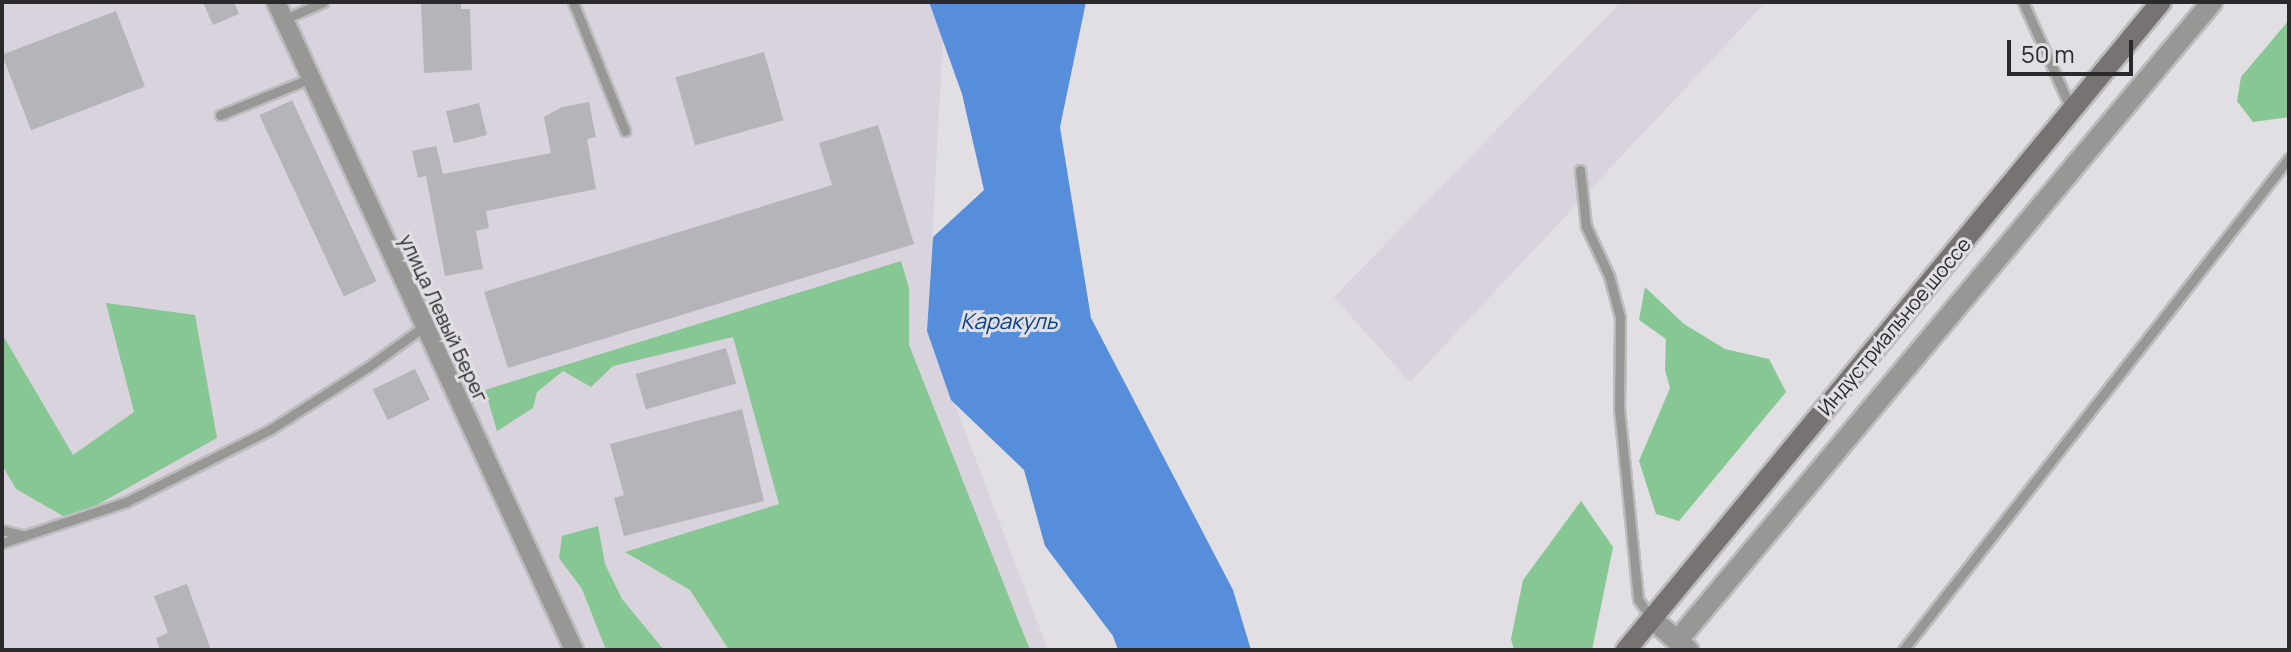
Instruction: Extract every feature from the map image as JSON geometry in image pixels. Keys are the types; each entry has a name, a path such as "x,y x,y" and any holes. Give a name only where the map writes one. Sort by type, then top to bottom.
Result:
{"main road":[{"name":"Индустриальное шоссе","path":"1626,650 2161,2"}],"street":[{"name":"улица Левый Берег","path":"276,2 574,650"},
{"path":"1652,619 1684,647 2212,2"}],"lane":[{"path":"285,19 323,2"},
{"path":"573,2 625,131"},
{"path":"2023,2 2072,111"},
{"path":"220,115 311,78"},
{"path":"1903,650 2289,158"},
{"path":"1580,170 1586,226 1609,276 1620,317 1619,408 1638,599 1652,619"},
{"path":"2,543 126,502 271,429 368,367 423,327"},
{"path":"2,530 22,535"}],"shaded area":[{"path":"2,2 945,2 927,331 1048,650 2,650"},
{"path":"1621,2 1766,2 1410,382 1334,297"}],"green space":[{"path":"2289,20 2289,117 2253,122 2237,101 2241,77"},
{"path":"901,261 909,288 909,345 1030,650 729,650 690,590 625,552 779,504 733,337 613,366 591,387 563,371 537,392 533,408 497,431 485,390"},
{"path":"1645,287 1684,324 1725,349 1769,359 1786,392 1679,521 1656,514 1639,461 1670,388 1665,370 1666,339 1639,320"},
{"path":"106,303 195,315 217,438 70,520 16,489 2,465 2,334 73,455 134,412"},
{"path":"1581,501 1613,547 1592,650 1514,650 1511,639 1523,580"},
{"path":"598,526 605,564 622,599 664,650 606,650 582,589 559,558 562,536"}],"water":[{"name":"Каракуль","path":"929,2 1086,2 1060,127 1091,318 1233,590 1251,650 1118,650 1113,636 1045,546 1024,470 951,400 927,331 933,237 984,190 962,94"}],"building":[{"path":"203,2 234,2 239,14 213,25"},
{"path":"421,2 461,2 461,9 470,9 472,70 424,73"},
{"path":"116,11 145,87 31,130 2,55"},
{"path":"764,52 784,120 695,146 676,77"},
{"path":"292,100 377,281 344,296 259,115"},
{"path":"589,102 596,137 587,139 596,189 486,211 489,228 476,231 483,269 445,276 426,176 418,178 412,151 436,146 443,174 551,153 544,117 562,107"},
{"path":"479,103 487,135 454,143 446,111"},
{"path":"878,125 914,244 508,368 484,292 832,185 819,143"},
{"path":"726,348 736,384 646,409 636,374"},
{"path":"415,369 430,400 388,420 373,390"},
{"path":"742,409 764,501 624,536 614,498 624,495 610,444"},
{"path":"187,584 211,650 160,650 156,638 168,633 154,596"}]}
